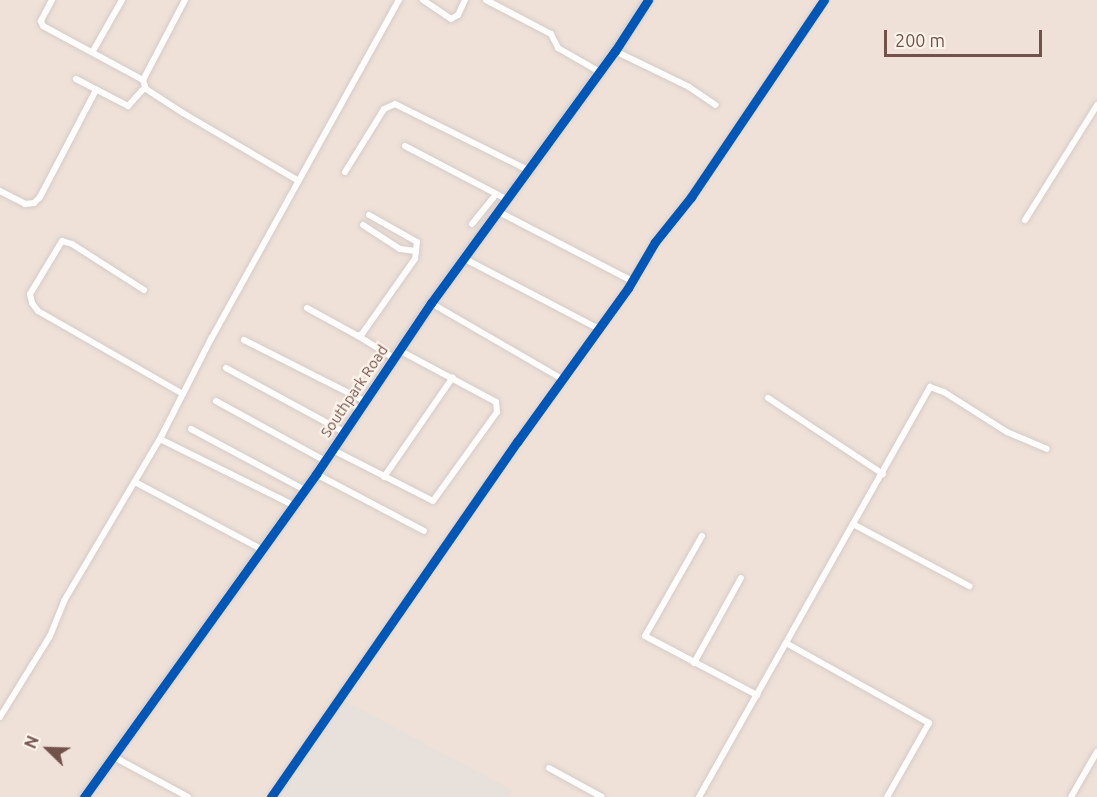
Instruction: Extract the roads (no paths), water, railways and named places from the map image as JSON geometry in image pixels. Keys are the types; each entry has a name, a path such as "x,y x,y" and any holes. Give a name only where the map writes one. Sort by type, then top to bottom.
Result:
{"street":[{"path":"52,0 41,21 43,26 93,51 142,80 145,87 183,114 299,181"},
{"path":"93,51 122,0"},
{"path":"142,80 185,0"},
{"path":"0,717 50,636 64,601 160,439 211,339 399,0"},
{"path":"423,0 451,19 458,15 465,0"},
{"path":"486,0 551,34 558,48 600,72"},
{"name":"Southpark Road","path":"84,797 305,490 431,303 530,171 615,51 648,0"},
{"path":"271,797 632,281 655,242 691,197 824,0"},
{"path":"615,51 689,87 716,105"},
{"path":"76,79 128,106 145,87"},
{"path":"0,191 25,204 34,203 96,90"},
{"path":"345,172 384,109 395,104 530,171"},
{"path":"1025,220 1097,105"},
{"path":"405,146 508,200"},
{"path":"472,224 496,194"},
{"path":"500,212 632,281"},
{"path":"358,336 362,334 405,272 416,251 417,242 369,215"},
{"path":"363,225 400,249 416,251"},
{"path":"144,290 72,244 62,241 30,294 32,303 38,311 183,394"},
{"path":"465,259 598,329"},
{"path":"431,303 562,379"},
{"path":"307,308 394,357"},
{"path":"244,340 365,401"},
{"path":"333,450 433,501 497,412 496,402 399,350"},
{"path":"226,368 344,432"},
{"path":"384,477 453,377"},
{"path":"699,797 853,524 884,474 930,387 944,392 1007,432 1047,449"},
{"path":"768,398 884,474"},
{"path":"216,401 325,461"},
{"path":"191,429 305,490"},
{"path":"160,439 293,506"},
{"path":"316,474 424,531"},
{"path":"135,482 261,549"},
{"path":"853,524 969,586"},
{"path":"702,536 645,636 757,695"},
{"path":"694,663 741,578"},
{"path":"786,643 929,723 887,797"},
{"path":"1071,797 1097,752"},
{"path":"114,757 188,797"},
{"path":"549,768 602,797"}]}
